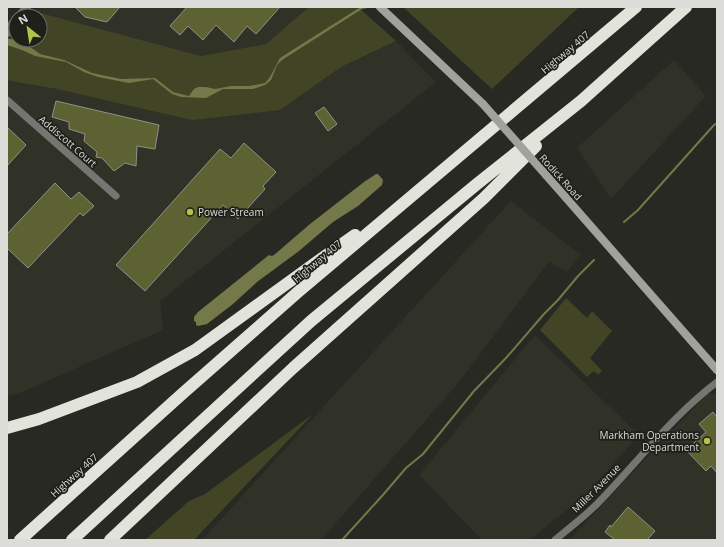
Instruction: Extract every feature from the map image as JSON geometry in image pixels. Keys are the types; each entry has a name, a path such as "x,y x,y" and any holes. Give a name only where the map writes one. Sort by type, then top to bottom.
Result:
{"highway":[{"name":"Highway 407","path":"20,540 298,292 636,7"},
{"path":"110,540 293,368 484,198 581,101 686,7"},
{"path":"72,540 311,321 476,184 581,101"},
{"path":"7,428 39,419 138,382 195,350 325,256 406,201"},
{"path":"119,540 169,485"}],"main road":[{"name":"Rodick Road","path":"383,10 483,104 717,370"}],"street":[{"name":"Addiscott Court","path":"7,100 116,196"},
{"name":"Miller Avenue","path":"556,540 596,505 662,432 692,402 717,382"}],"shaded area":[{"path":"309,7 266,44 201,56 48,15 48,8 41,8"},
{"path":"309,7 358,7 396,41 341,67 280,110 192,120 7,79 8,45 8,48 48,48 48,15 201,56 266,44"},
{"path":"373,7 362,9 282,60 277,65 271,80 265,85 253,89 223,89 206,98 181,97 172,94 153,79 129,83 98,77 84,72 66,62 35,56 16,48 31,48 40,54 64,60 92,73 121,79 155,78 173,92 189,96 194,89 198,87 215,89 265,83 270,77 280,58 359,8"},
{"path":"403,7 579,7 492,89"},
{"path":"396,41 436,82 160,301 163,330 22,392 7,396 7,79 57,89 280,110 341,67"},
{"path":"674,60 706,96 611,199 577,148"},
{"path":"378,174 383,180 382,185 358,206 333,222 207,324 196,325 194,317 198,312 269,255 274,255 310,224"},
{"path":"511,201 581,255 567,272 549,262 460,381 321,540 202,540"},
{"path":"566,298 587,318 592,311 612,331 590,358 602,371 598,375 594,371 587,377 540,330"},
{"path":"535,335 639,435 584,497 529,540 482,540 419,475"},
{"path":"708,393 717,394 717,540 569,540"},
{"path":"313,414 194,540 145,540 189,501 205,494"}],"building":[{"path":"75,7 120,7 107,22 85,17"},
{"path":"187,7 280,7 256,34 247,26 234,42 216,25 203,40 188,26 180,35 170,26"},
{"path":"56,101 159,125 155,149 137,146 136,166 125,163 114,171 102,158 96,157 97,152 84,141 85,134 69,129 69,122 52,117"},
{"path":"324,107 337,124 328,131 315,113"},
{"path":"7,127 26,145 7,166"},
{"name":"Power Stream","path":"244,143 276,172 263,186 265,189 238,219 223,205 145,291 116,265 220,149 231,158"},
{"path":"55,183 71,199 79,192 94,206 83,216 80,213 28,268 7,248 7,234"},
{"name":"Markham Operations Department","path":"713,412 717,417 717,473 711,466 706,471 686,450 706,432 699,424"},
{"path":"628,507 655,531 647,540 615,540 605,532"}],"waterway":[{"path":"624,222 638,210 717,123"},
{"path":"342,540 406,468 423,454 474,391 506,358 578,276 594,260"}],"place":[{"name":"Power Stream","path":"190,212"},
{"name":"Markham Operations Department","path":"707,441"}]}
